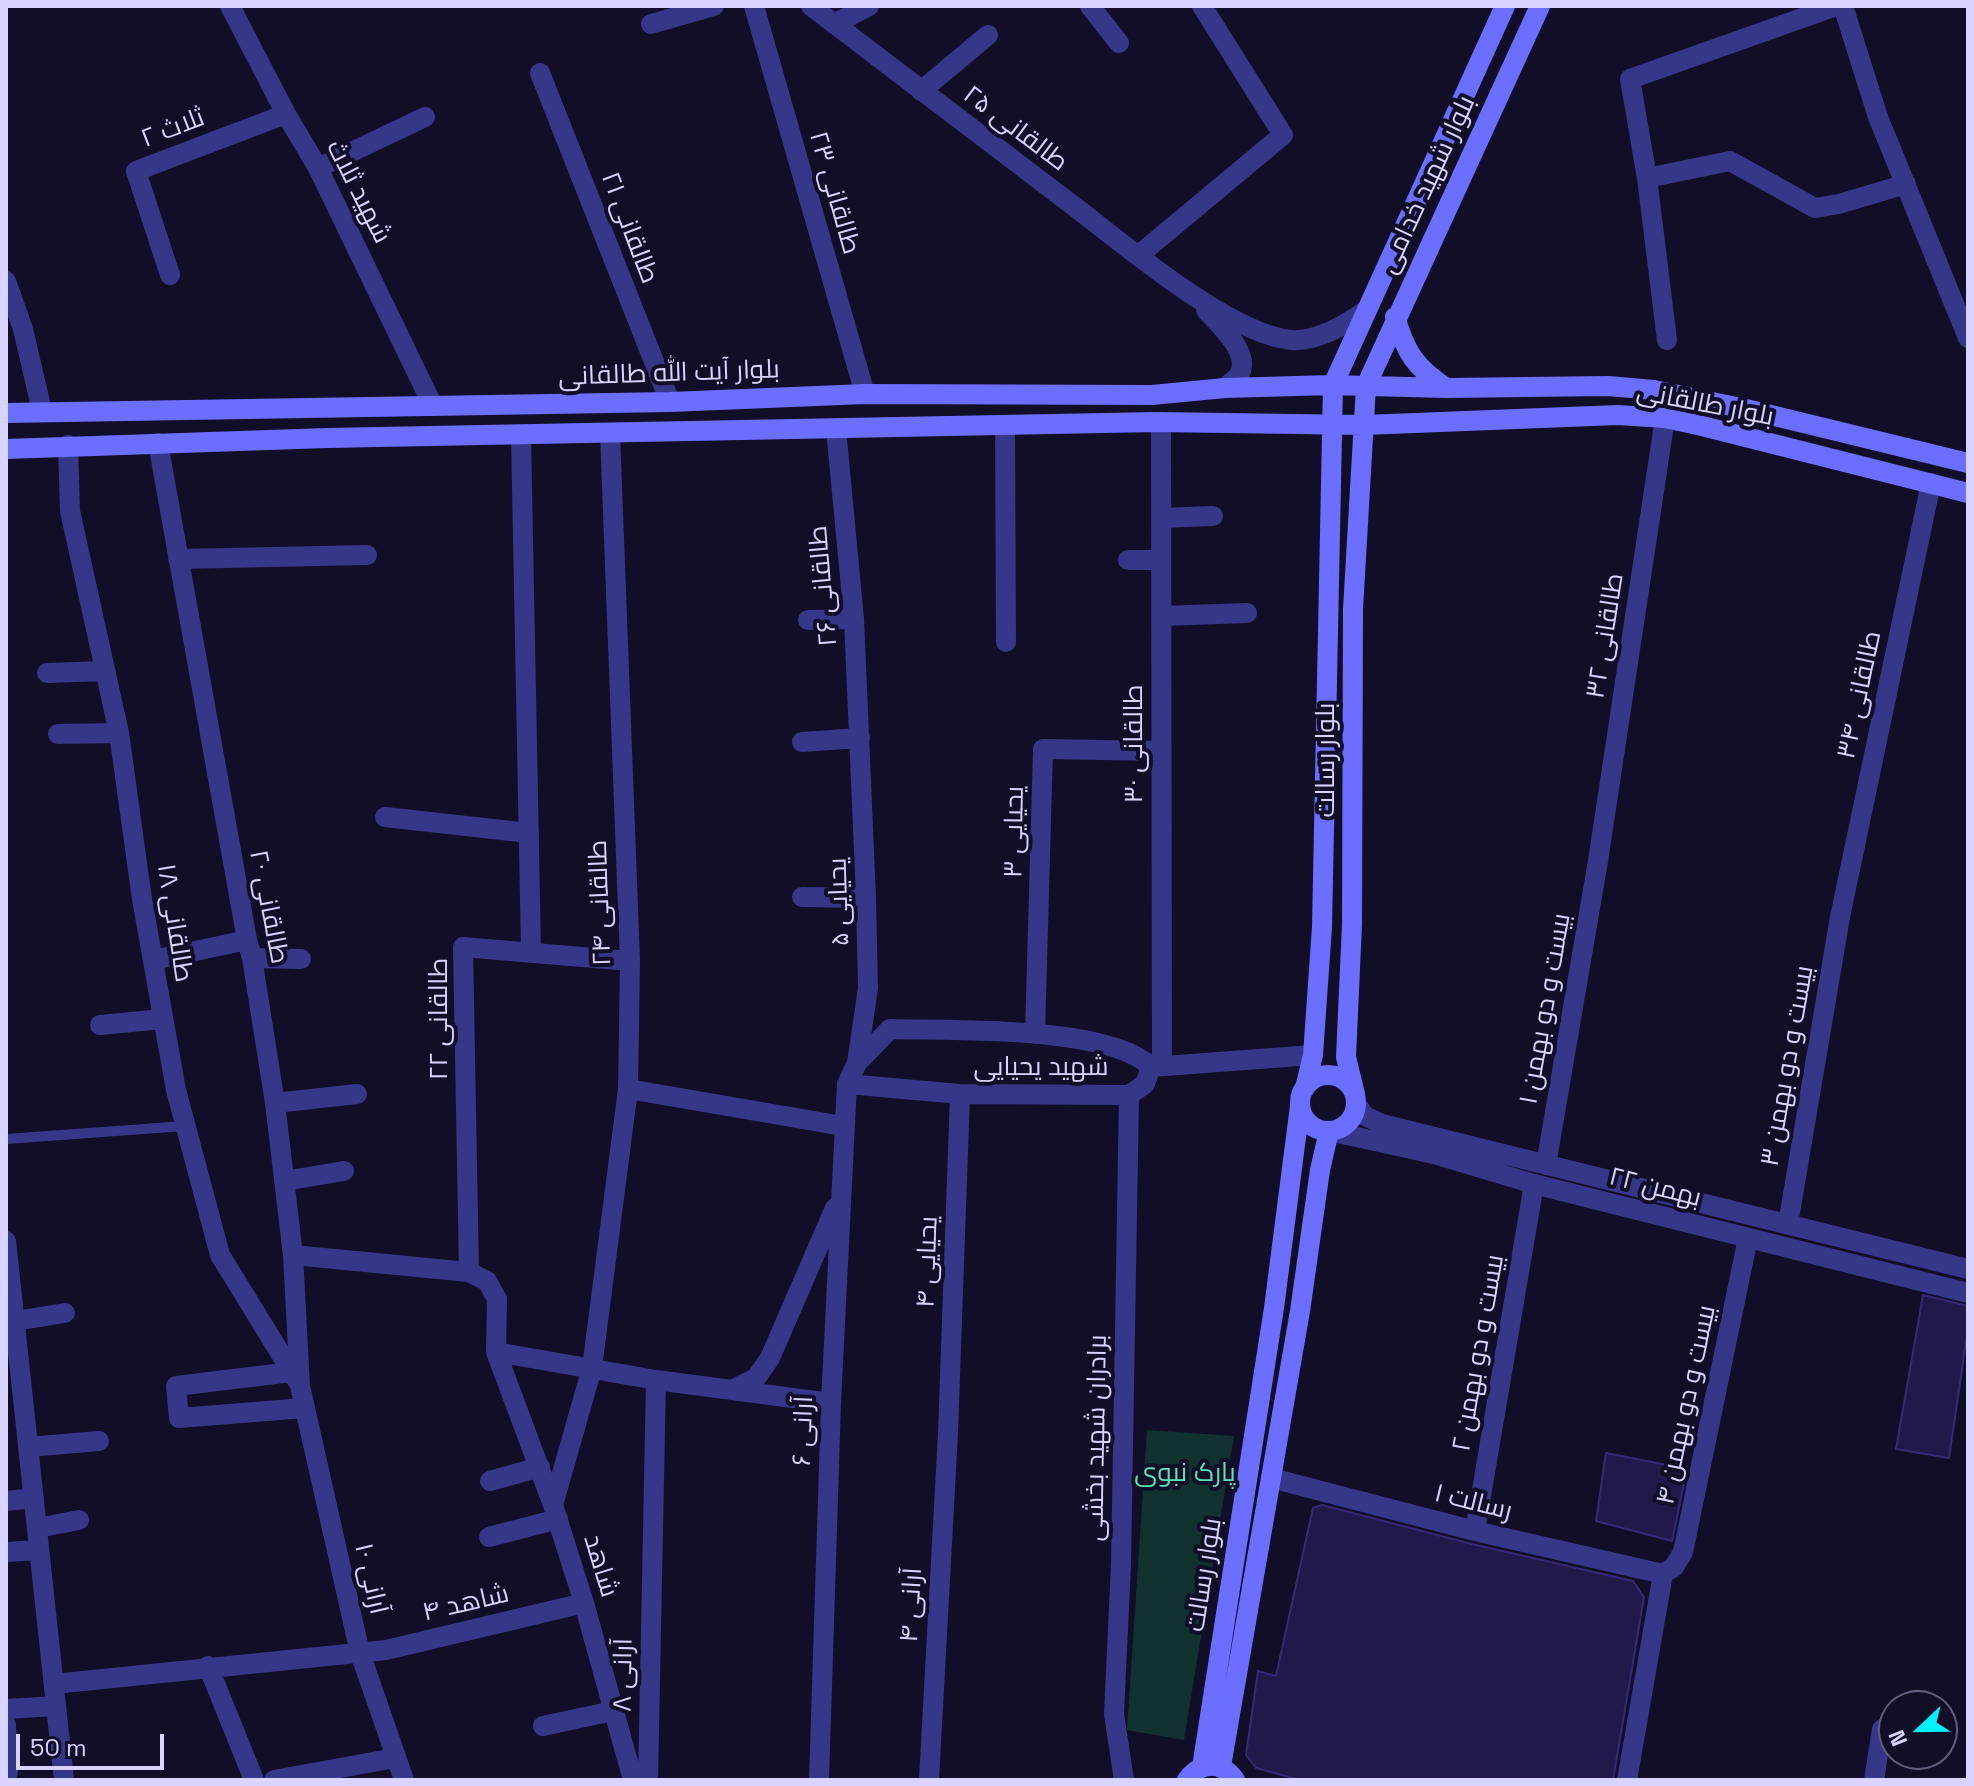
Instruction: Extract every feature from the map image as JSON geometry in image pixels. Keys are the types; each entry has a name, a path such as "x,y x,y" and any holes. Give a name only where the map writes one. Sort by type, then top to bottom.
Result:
{"main road":[{"name":"بلوار شهید خدامی","path":"1333,385 1505,6"},
{"name":"بلوار شهید خدامی","path":"1366,386 1540,6"},
{"path":"1395,317 1404,346 1421,371 1446,388"},
{"name":"بلوار آیت الله طالقانی","path":"6,413 670,402 865,394 1152,395 1225,388 1333,385"},
{"name":"بلوار طالقانی","path":"1333,385 1446,388 1608,386 1654,390 1968,463"},
{"name":"بلوار رسالت","path":"1220,1771 1274,1308 1302,1097 1313,1055 1323,914 1333,385"},
{"name":"بلوار رسالت","path":"1355,1099 1346,1057 1352,924 1353,609 1366,386"},
{"path":"1082,396 1082,423"},
{"path":"433,406 435,436"},
{"name":"بلوار طالقانی","path":"1331,424 1618,415 1665,418 1968,493"},
{"path":"6,449 435,436 1082,423 1331,424"},
{"path":"1319,1076 1336,1076 1351,1086 1355,1099 1351,1119 1329,1131 1321,1130 1307,1121 1302,1097 1319,1076"},
{"name":"بلوار رسالت","path":"1220,1771 1329,1131"}],"street":[{"path":"651,24 714,6"},
{"name":"طالقانی ۲۳","path":"754,6 865,394"},
{"name":"طالقانی ۲۵","path":"811,6 1190,292"},
{"path":"834,24 869,6"},
{"path":"1090,6 1119,43"},
{"path":"1139,255 1283,135 1202,6"},
{"path":"1667,340 1647,178 1630,79 1836,6"},
{"path":"1843,6 1878,117 1906,184 1960,291 1968,338"},
{"name":"شهید ثلاث","path":"238,9 286,114 318,168 433,406"},
{"path":"921,91 988,35"},
{"name":"طالقانی ۲۱","path":"540,73 670,402"},
{"name":"ثلاث ۲","path":"170,275 136,171 286,114"},
{"path":"318,168 425,117"},
{"path":"1647,178 1730,161 1815,208 1906,184"},
{"path":"6,281 23,329 42,411"},
{"path":"1190,292 1247,328 1290,340 1318,335 1345,324 1368,309"},
{"path":"1190,292 1235,343 1242,360 1240,374 1225,388"},
{"name":"طالقانی ۳۲","path":"1598,861 1665,418"},
{"name":"طالقانی ۳۰","path":"1156,1066 1161,751 1161,422"},
{"path":"1005,425 1006,642"},
{"name":"طالقانی ۲۶","path":"836,429 854,619 860,738"},
{"name":"طالقانی ۲۴","path":"592,1368 628,1089 630,961 610,433"},
{"path":"521,435 531,951 630,961"},
{"name":"طالقانی ۲۰","path":"158,443 275,1103 293,1255 296,1379"},
{"name":"طالقانی ۱۸","path":"68,445 70,511 119,733 176,1090 220,1255 296,1379"},
{"name":"طالقانی ۳۴","path":"1840,917 1931,483"},
{"path":"1161,518 1213,516"},
{"path":"178,559 367,555"},
{"path":"1128,560 1161,560"},
{"path":"1161,616 1247,613"},
{"path":"808,620 854,619"},
{"path":"47,673 105,671"},
{"path":"58,734 119,733"},
{"path":"802,742 860,738"},
{"name":"یحیایی ۵","path":"857,1063 868,988 860,738"},
{"name":"یحیایی ۳","path":"1035,1034 1043,749 1161,751"},
{"path":"385,817 529,833"},
{"name":"بیست و دو بهمن ۱","path":"1546,1165 1598,861"},
{"path":"802,897 866,898"},
{"name":"بیست و دو بهمن ۳","path":"1788,1224 1840,917"},
{"name":"طالقانی ۲۲","path":"469,1272 463,947 531,951"},
{"path":"153,960 249,949 301,959"},
{"path":"868,988 890,1029"},
{"path":"100,1025 163,1019"},
{"path":"847,1084 857,1063 890,1029 1035,1034 1095,1042 1141,1057 1156,1066 1313,1055"},
{"name":"شهید یحیایی","path":"847,1084 960,1094 1129,1095 1145,1084 1156,1066"},
{"name":"آرانی ۶","path":"819,1780 831,1403 847,1084"},
{"path":"628,1089 843,1126"},
{"path":"275,1103 357,1094"},
{"name":"یحیایی ۴","path":"948,1433 960,1094"},
{"name":"برادران شهید بخشی","path":"1124,1780 1114,1714 1121,1564 1129,1095"},
{"name":"۲۲ بهمن","path":"1355,1099 1365,1116 1382,1124 1968,1269"},
{"name":"۲۲ بهمن","path":"1329,1131 1434,1154 1534,1184 1968,1293"},
{"path":"284,1181 344,1171"},
{"name":"بیست و دو بهمن ۲","path":"1475,1531 1534,1184"},
{"path":"734,1389 756,1378 770,1358 840,1196"},
{"name":"بیست و دو بهمن ۴","path":"1663,1574 1674,1567 1683,1552 1748,1238"},
{"path":"6,1241 64,1780"},
{"path":"293,1255 469,1272 487,1281 497,1299 496,1352 555,1512"},
{"path":"15,1321 65,1313"},
{"path":"496,1352 656,1380 831,1403"},
{"path":"555,1512 592,1368"},
{"path":"296,1379 176,1386 179,1418 305,1408"},
{"name":"آرانی ۱۰","path":"296,1379 360,1653 404,1780"},
{"name":"آرانی ۸","path":"648,1780 656,1380"},
{"name":"آرانی ۴","path":"929,1780 948,1433"},
{"path":"28,1447 99,1441"},
{"path":"490,1481 540,1467"},
{"name":"رسالت ۱","path":"1271,1478 1475,1531 1663,1574"},
{"path":"6,1501 34,1498"},
{"path":"489,1537 555,1512"},
{"name":"شاهد","path":"555,1512 584,1603 633,1780"},
{"path":"37,1528 79,1520"},
{"path":"6,1552 39,1550"},
{"path":"1627,1780 1663,1574"},
{"name":"شاهد ۴","path":"54,1684 386,1650 584,1603"},
{"path":"208,1666 254,1780"},
{"path":"6,1709 56,1706"},
{"path":"543,1726 613,1711"},
{"path":"6,1725 8,1772"},
{"path":"1874,1780 1878,1754"},
{"path":"274,1780 395,1758"}],"lane":[{"path":"6,1139 185,1126"}],"green space":[{"name":"پارک نبوی","path":"1147,1430 1234,1436 1184,1740 1127,1730"}],"building":[{"path":"1923,1295 1968,1306 1968,1328 1949,1458 1896,1449"},
{"path":"1606,1453 1687,1469 1672,1541 1596,1521"},
{"path":"1322,1505 1633,1581 1644,1597 1613,1780 1300,1780 1256,1768 1246,1755 1258,1671 1276,1676 1313,1508"}]}
